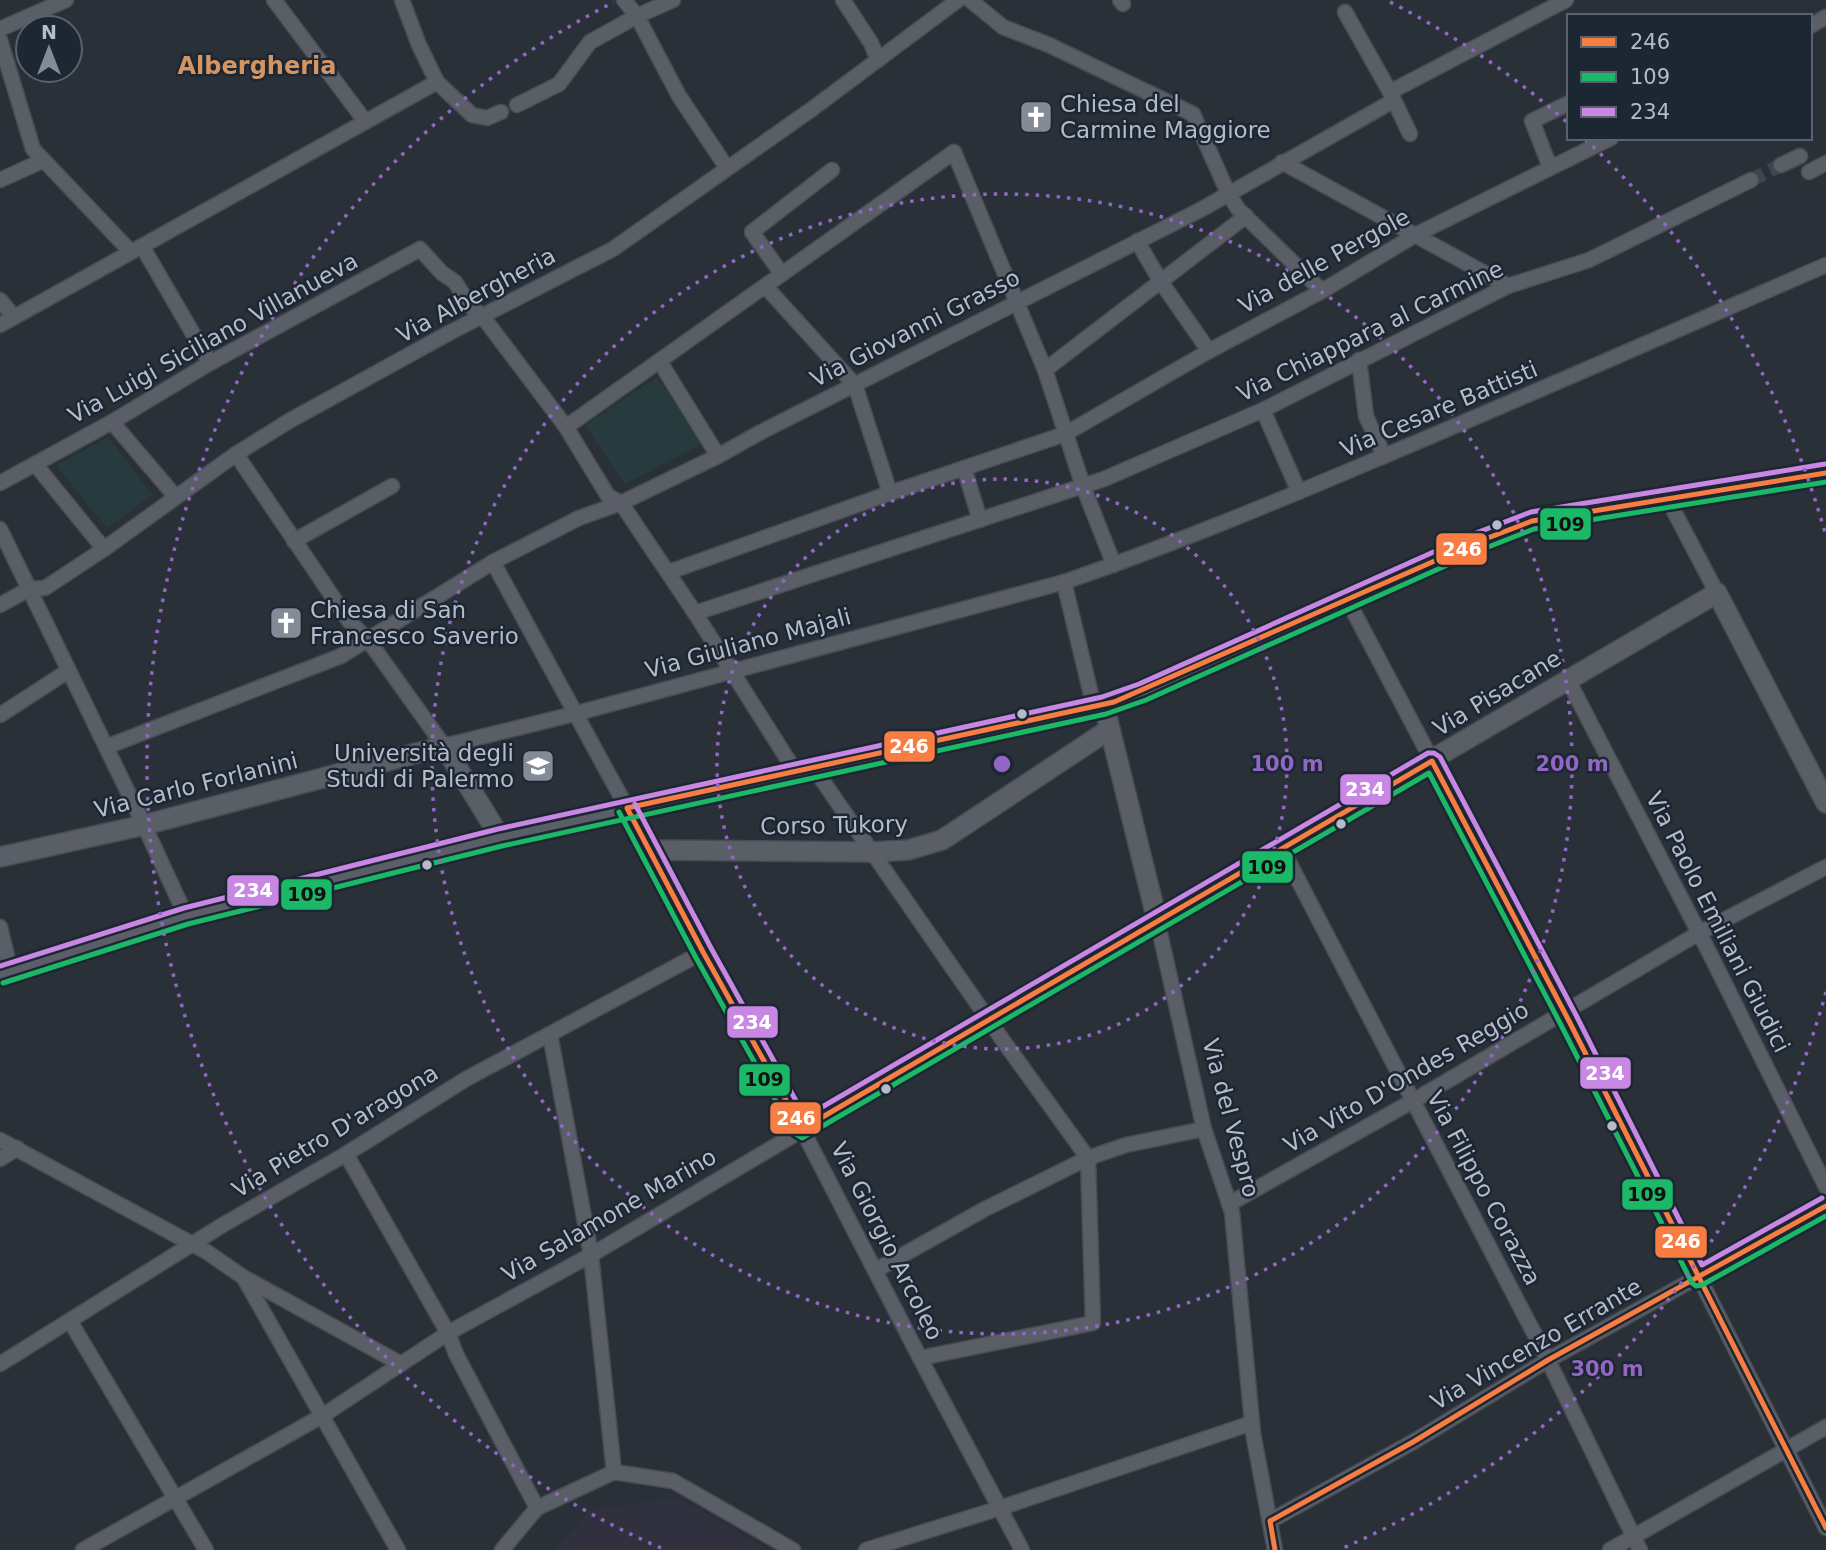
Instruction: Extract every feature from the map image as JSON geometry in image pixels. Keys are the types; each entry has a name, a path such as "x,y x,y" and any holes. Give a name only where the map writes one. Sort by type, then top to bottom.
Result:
{"street":[{"path":"0,30 66,0"},
{"path":"274,0 365,121"},
{"path":"402,0 436,82 472,115 494,115"},
{"path":"624,0 637,16 679,96 727,168"},
{"path":"517,105 559,84 590,42 673,0"},
{"path":"843,0 871,43 878,60"},
{"name":"Via Albergheria","path":"0,605 29,589 45,588 236,454 320,404 613,248 958,0"},
{"name":"Via Giovanni Grasso","path":"106,747 341,656 493,562 579,518 621,503 718,456 1138,241 1228,193 1391,96 1566,0"},
{"path":"974,1 1003,27 1193,114 1228,193 1238,209 1322,291"},
{"path":"1345,12 1410,134"},
{"path":"0,40 33,149 42,161 136,249 210,363"},
{"path":"0,325 436,82"},
{"path":"1550,167 1532,121 1567,104"},
{"name":"Via delle Pergole","path":"669,572 1065,433 1209,351 1322,291 1417,234 1607,140"},
{"path":"566,427 954,152 1045,370 1083,486 1114,565"},
{"path":"1781,165 1800,156"},
{"path":"0,180 42,161"},
{"path":"1282,162 1508,286"},
{"path":"1809,172 1826,163"},
{"path":"781,273 752,232 832,170"},
{"name":"Via Chiappara al Carmine","path":"695,613 1104,479 1263,410 1508,286 1589,260 1751,180"},
{"path":"1045,370 1246,216"},
{"path":"1138,241 1161,282 1209,351"},
{"name":"Via Luigi Siciliano Villanueva","path":"0,483 112,422 210,363 420,249 455,282 470,306 483,317"},
{"name":"Via Cesare Battisti","path":"1064,582 1299,492 1585,372 1826,265"},
{"path":"765,286 855,384 890,493"},
{"path":"0,300 14,317"},
{"path":"483,317 566,427 608,496 621,503 669,572 730,671 804,769 873,852 1088,1158 1093,1324 920,1358"},
{"path":"1359,360 1366,416 1384,456"},
{"path":"660,362 718,456"},
{"path":"1263,410 1299,492"},
{"path":"112,422 175,496"},
{"path":"236,454 349,621 368,640 444,746 500,837"},
{"path":"35,464 104,549"},
{"path":"964,468 980,520"},
{"name":"Corso Tukory","path":"5,973 186,916 500,837 1099,706 1142,692 1532,521 1826,473"},
{"path":"294,541 392,486"},
{"path":"1667,498 1826,803"},
{"path":"0,529 186,916"},
{"path":"493,562 627,808"},
{"path":"1064,582 1099,706"},
{"name":"Via Giuliano Majali","path":"444,746 574,714 1064,582"},
{"name":"Via Pisacane","path":"1157,920 1717,593"},
{"path":"1348,601 1564,1012 1826,1528"},
{"path":"0,715 68,671"},
{"name":"Via Paolo Emiliani Giudici","path":"1568,680 1826,1187"},
{"name":"Via del Vespro","path":"1099,706 1110,729 1204,1129 1232,1212 1252,1423 1275,1550"},
{"name":"Corso Tukory","path":"651,850 908,850 942,840 1110,729"},
{"name":"Via Carlo Forlanini","path":"0,857 144,825 444,746"},
{"name":"Via Giorgio Arcoleo","path":"627,808 703,952 802,1129 1022,1550"},
{"name":"Via Filippo Corazza","path":"1282,849 1548,1360 1637,1544"},
{"name":"Via Vito D'Ondes Reggio","path":"1229,1204 1413,1101 1699,933 1826,867"},
{"name":"Via Salamone Marino","path":"83,1550 322,1416 449,1333 591,1255 1157,920"},
{"path":"0,927 5,973"},
{"name":"Via Pietro D'aragona","path":"0,1364 221,1226 346,1154 466,1079 703,952"},
{"path":"550,1034 591,1255 614,1472"},
{"path":"876,1270 985,1209 1088,1158 1126,1145 1204,1129"},
{"path":"0,1140 194,1244 243,1277 401,1364"},
{"path":"0,1159 17,1148"},
{"path":"346,1154 449,1333 457,1354 537,1508"},
{"name":"Via Vincenzo Errante","path":"1270,1521 1413,1442 1548,1360 1826,1206"},
{"path":"243,1277 398,1550"},
{"path":"70,1321 206,1550"},
{"path":"866,1550 1252,1423"},
{"path":"1610,1550 1637,1544 1826,1427"},
{"path":"502,1550 537,1508 614,1472 673,1481 793,1550"}],"shaded area":[{"path":"678,1497 769,1550 554,1550 590,1510"}],"green space":[{"path":"657,377 702,444 625,484 585,425"},
{"path":"108,437 152,495 107,528 56,466"}],"tunnel":[{"path":"1751,180 1781,165"}],"transit line":[{"name":"234","path":"0,966 184,908 498,829 1102,697 1139,684 1476,533 1531,512 1825,464"},
{"name":"246","path":"1826,473 1532,521 1480,541 1114,702 627,808 703,952 802,1129 1432,761 1569,1021 1826,1528"},
{"name":"109","path":"3,983 188,924 502,846 1106,714 1146,700 1483,549 1534,529 1826,482"},
{"name":"234","path":"635,804 805,1117 1428,753 1434,753 1440,757 1577,1017 1702,1265 1822,1198"},
{"name":"109","path":"619,812 695,956 794,1133 802,1138 1429,773 1692,1283 1696,1286 1702,1285 1826,1216"},
{"name":"246","path":"1275,1550 1270,1521 1413,1442 1548,1360 1826,1206"}],"place":[{"name":"Chiesa del Carmine Maggiore","path":"1036,117"},
{"name":"Chiesa di San Francesco Saverio","path":"286,623"},
{"name":"Università degli Studi di Palermo","path":"538,766"}],"district":[{"name":"Albergheria","path":"257,66"}]}
